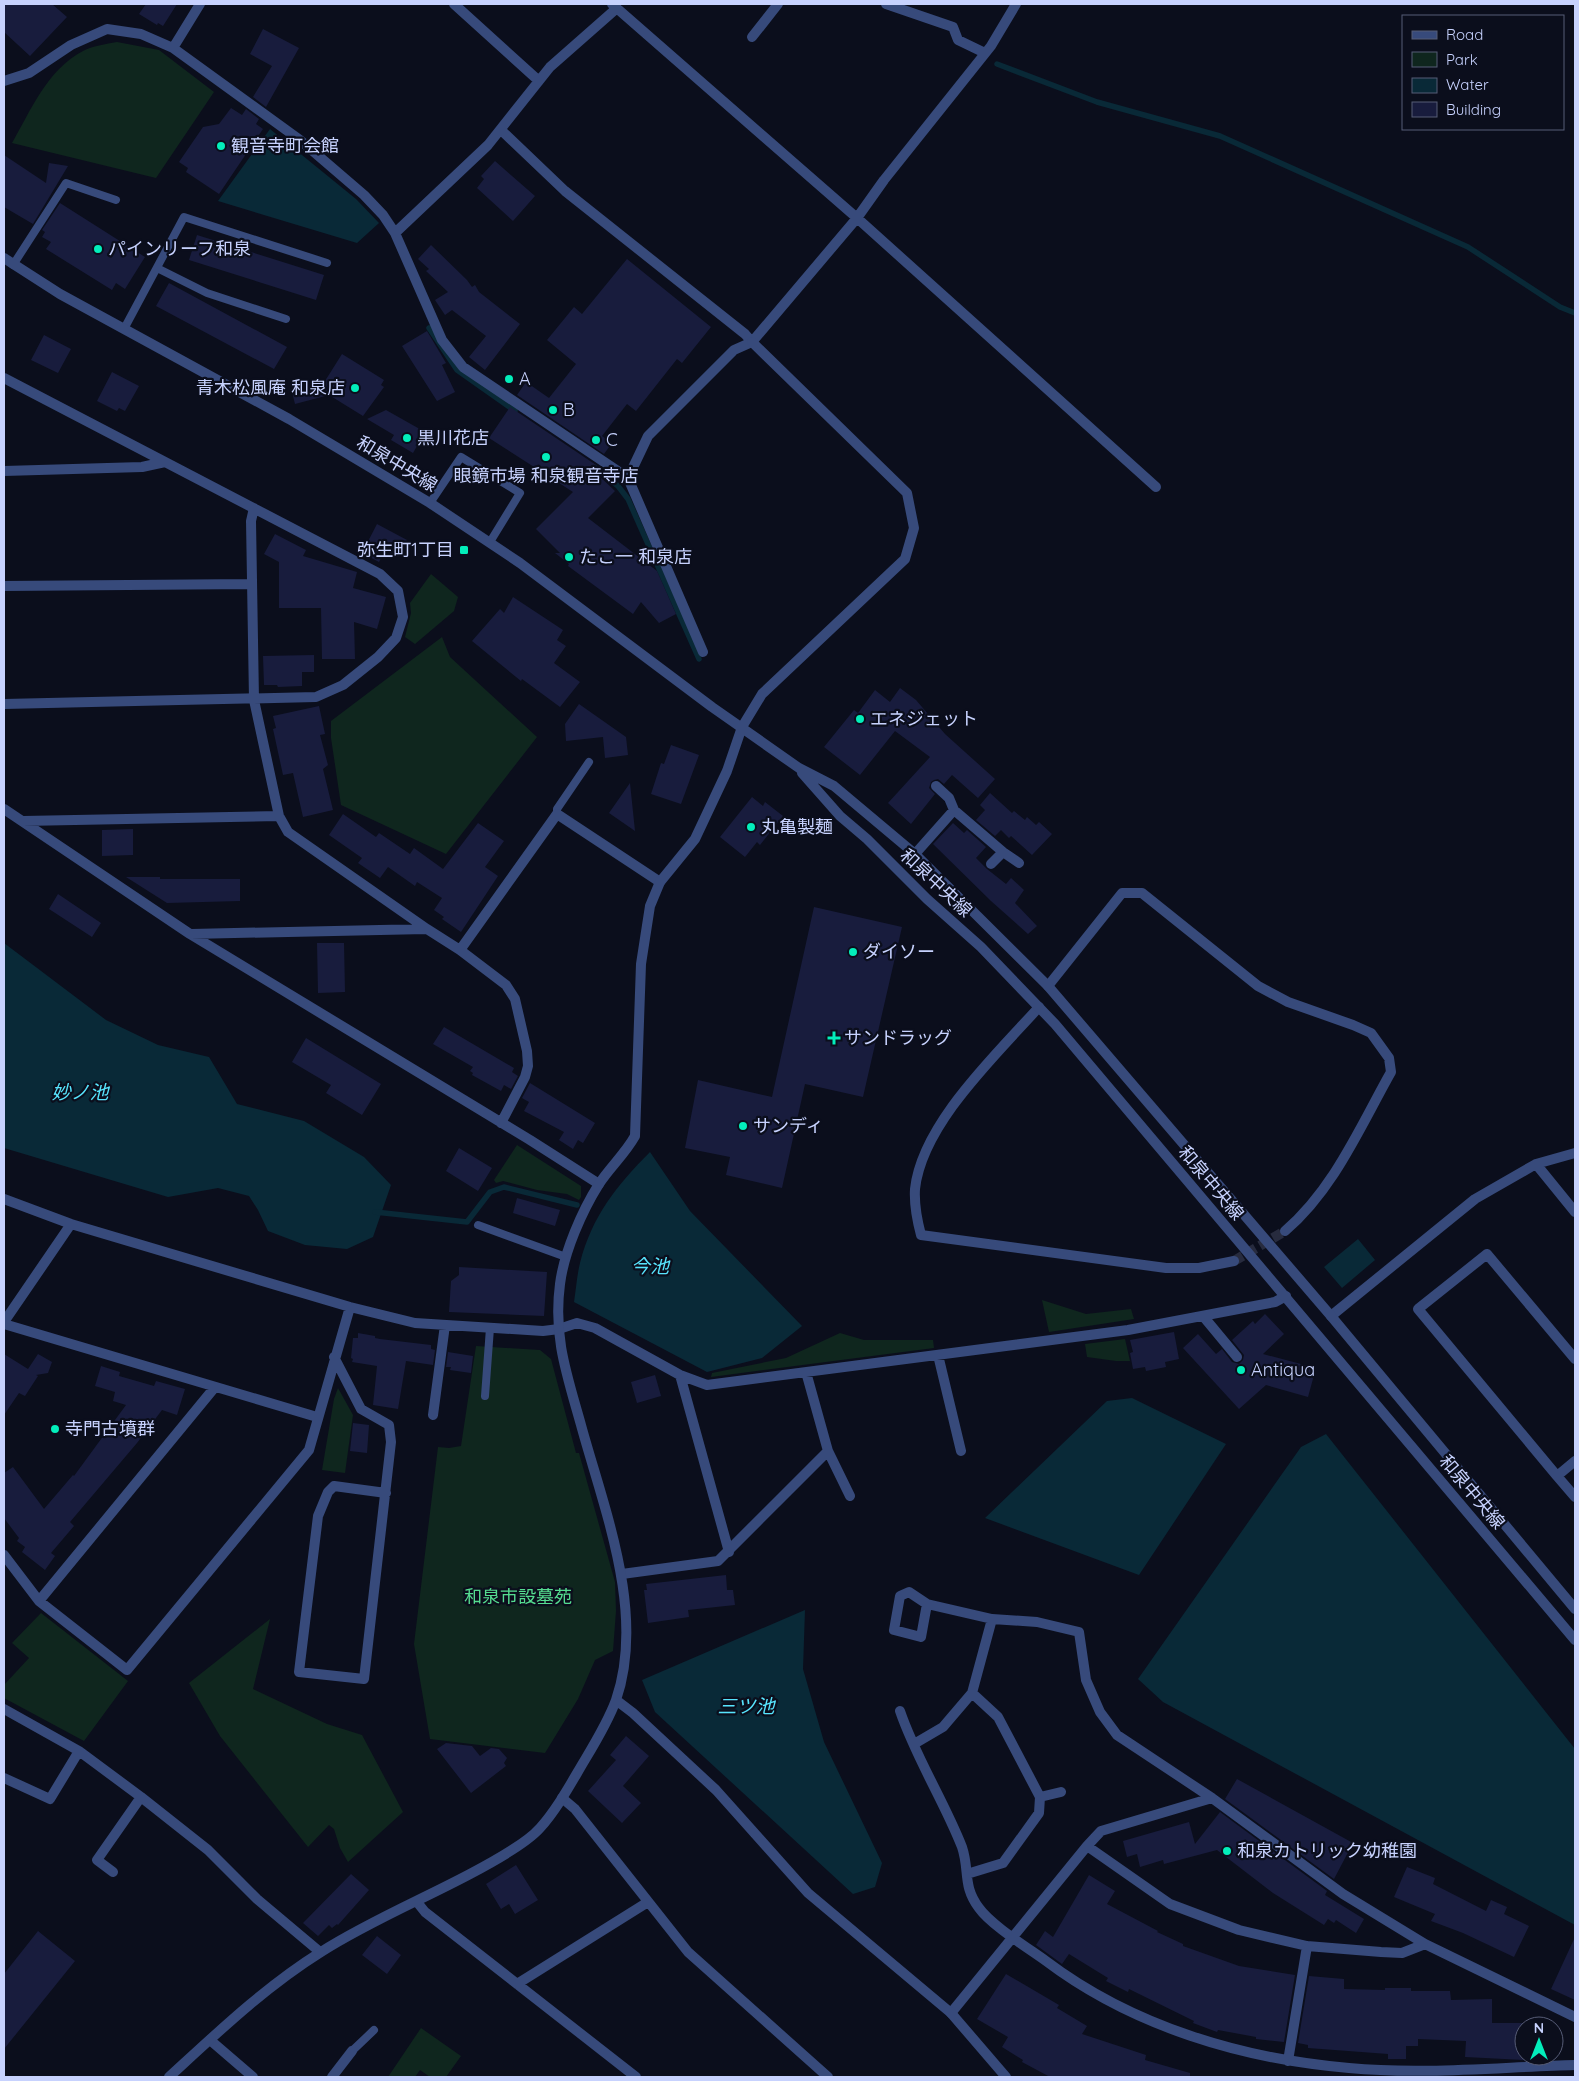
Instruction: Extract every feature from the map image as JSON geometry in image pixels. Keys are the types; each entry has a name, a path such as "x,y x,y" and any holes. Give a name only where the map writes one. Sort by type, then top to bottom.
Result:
{"street":[{"path":"173,48 200,4"},
{"path":"454,4 539,81"},
{"path":"752,37 778,4"},
{"path":"886,4 953,27 958,40 985,53"},
{"path":"628,478 648,436 734,350 752,342 857,218 884,180 985,53 1016,4"},
{"path":"395,233 488,145 550,67 614,6 857,218 1156,487"},
{"path":"4,81 29,73 71,45 108,29 141,34 173,48 300,140 364,195 383,214 395,233 442,340 463,367 628,478 703,652"},
{"path":"169,2077 266,1991 320,1952 495,1861 538,1831 562,1798 602,1730 616,1700 625,1658 626,1615 622,1574 560,1352 560,1282 574,1232 600,1184 625,1154 635,1136 641,964 650,906 660,882 695,840 727,771 742,727 762,694 905,559 914,528 907,494 745,334 565,190 501,130"},
{"name":"和泉中央線","path":"4,258 60,294 289,419 430,503 490,542 798,768 834,786 915,854 1048,986 1331,1316 1575,1609"},
{"path":"4,378 380,574 398,591 403,617 396,638 378,657 343,685 316,697 254,700 4,704"},
{"path":"4,471 142,468 165,462"},
{"path":"254,508 250,521 254,700 279,816 288,832 460,950 506,985 515,999 527,1051 528,1066 525,1077 501,1123"},
{"path":"4,586 252,584"},
{"name":"和泉中央線","path":"798,768 840,816 867,839 927,899 981,947 1062,1032 1575,1640"},
{"path":"936,786 949,798 954,810 1003,852 1019,863"},
{"path":"4,809 190,934 600,1184"},
{"path":"915,854 954,810"},
{"path":"460,950 557,814 660,882"},
{"path":"22,821 279,816"},
{"path":"991,864 1003,852"},
{"path":"1048,986 1122,893 1142,893 1258,986 1288,1002 1371,1033 1389,1058 1391,1072 1327,1186 1304,1214 1285,1230"},
{"path":"190,934 427,929"},
{"path":"1038,1007 945,1114 933,1137 922,1162 915,1189 916,1217 921,1235 1166,1268 1199,1268 1234,1262"},
{"path":"1331,1316 1475,1199 1536,1164 1575,1153"},
{"path":"1536,1164 1575,1212"},
{"path":"4,1199 71,1224 350,1306 415,1323 543,1331 559,1329 577,1323 595,1328 680,1375 707,1385 1128,1330 1275,1302 1286,1296"},
{"path":"71,1224 4,1323 317,1417"},
{"path":"1575,1359 1487,1254 1418,1310 1575,1497"},
{"path":"4,1555 39,1601 127,1670 309,1450 334,1356 350,1306"},
{"path":"1203,1316 1237,1357"},
{"path":"433,1415 445,1325"},
{"path":"938,1355 962,1451"},
{"path":"334,1356 361,1409 389,1425 391,1442 386,1493 364,1679 299,1672 318,1516 328,1492 334,1486 386,1493"},
{"path":"806,1372 828,1451 850,1496"},
{"path":"680,1375 729,1552"},
{"path":"39,1601 215,1387"},
{"path":"622,1574 718,1561 828,1451"},
{"path":"1558,1476 1575,1460"},
{"path":"927,1604 921,1637 894,1630 900,1596 909,1592 927,1604 992,1619 1038,1622 1079,1632 1086,1680 1100,1712 1117,1735 1212,1798 1343,1894 1425,1944 1575,2017"},
{"path":"914,1744 944,1727 972,1693 992,1619"},
{"path":"967,1874 1003,1863 1039,1813 1040,1797 998,1717 972,1693"},
{"path":"616,1700 634,1713 716,1790 808,1893 951,2013 1006,2077"},
{"path":"4,1709 80,1751 141,1797 208,1850 257,1899 320,1952"},
{"path":"900,1711 962,1849 968,1892 980,1910 1064,1975 1124,2008 1197,2039 1271,2058 1349,2073 1575,2064"},
{"path":"4,1778 50,1798 80,1751"},
{"path":"1040,1797 1061,1792"},
{"path":"114,1872 97,1860 141,1797"},
{"path":"562,1798 575,1809 688,1952 828,2077"},
{"path":"951,2013 1101,1831 1212,1798"},
{"path":"1087,1846 1170,1904 1239,1930 1307,1946 1402,1954 1425,1944"},
{"path":"417,1902 422,1910 636,2077"},
{"path":"517,1984 648,1902"},
{"path":"1288,2061 1307,1946"},
{"path":"210,2040 253,2077"},
{"path":"332,2077 352,2051"}],"lane":[{"path":"13,264 66,183 116,200"},
{"path":"124,329 184,218 326,262"},
{"path":"157,268 208,294 286,319"},
{"path":"430,503 460,457 520,494 490,542"},
{"path":"557,814 557,809 589,762"},
{"path":"478,1225 566,1257"},
{"path":"485,1396 490,1328"},
{"path":"352,2051 374,2030"}],"green space":[{"path":"117,42 159,50 214,92 156,178 12,143 33,104 59,69 70,59 87,49"},
{"path":"431,574 458,597 454,611 415,644 405,637 411,613 410,603"},
{"path":"442,637 450,657 537,737 446,854 341,805 331,738 331,721"},
{"path":"517,1145 581,1186 581,1197 579,1200 567,1194 537,1190 503,1181 496,1183 494,1180"},
{"path":"1042,1300 1086,1314 1131,1309 1134,1319 1049,1332"},
{"path":"840,1333 864,1340 933,1340 934,1348 711,1377 712,1373 786,1358"},
{"path":"1125,1339 1130,1361 1087,1357 1085,1344"},
{"name":"和泉市設墓苑","path":"476,1346 540,1350 551,1359 576,1453 579,1453 615,1582 616,1611 613,1651 595,1660 578,1699 545,1753 430,1739 414,1644 438,1447 461,1446"},
{"path":"338,1388 353,1415 345,1473 322,1470 334,1399"},
{"path":"41,1613 128,1681 84,1741 4,1698 4,1685 29,1658 12,1643"},
{"path":"270,1619 253,1689 327,1724 362,1735 403,1812 348,1862 340,1848 334,1829 329,1825 308,1847 220,1736 189,1683"},
{"path":"421,2028 461,2056 446,2077 430,2077 420,2070 415,2077 388,2077"}],"water":[{"path":"270,129 356,199 379,223 357,243 218,201"},
{"name":"妙ノ池","path":"4,943 106,1020 158,1045 209,1057 237,1104 304,1121 364,1157 391,1185 373,1237 347,1249 305,1245 268,1231 249,1196 218,1188 168,1197 4,1148"},
{"name":"今池","path":"650,1152 690,1211 802,1326 762,1358 707,1372 574,1302 580,1263 591,1230 607,1202"},
{"path":"1358,1239 1375,1260 1342,1288 1324,1267"},
{"path":"1132,1398 1226,1444 1139,1575 985,1518 1107,1401"},
{"path":"1326,1434 1575,1749 1575,1925 1163,1702 1138,1679 1301,1447"},
{"name":"三ツ池","path":"805,1610 803,1669 824,1742 882,1863 875,1887 853,1894 655,1712 642,1680"}],"building":[{"path":"4,4 52,4 67,17 30,56 4,32"},
{"path":"146,4 177,4 163,26 158,23 157,25 139,14"},
{"path":"263,29 299,48 266,107 253,97 272,66 250,54"},
{"name":"観音寺町会館","path":"231,108 242,115 246,109 259,119 256,124 263,129 219,194 186,172 188,168 179,162 203,127 219,124"},
{"path":"4,155 46,183 49,163 68,166 33,224 4,207"},
{"path":"495,161 535,196 513,221 477,188 484,179 481,176"},
{"name":"パインリーフ和泉","path":"60,203 145,257 125,289 116,283 112,290 46,249 51,242 42,237 45,232 42,230"},
{"path":"197,235 324,275 316,300 189,260"},
{"path":"431,245 472,287 475,285 479,292 520,324 485,370 469,357 486,336 452,310 445,315 435,300 448,292 426,271 429,269 418,259"},
{"path":"627,259 711,327 682,363 677,359 636,411 627,404 602,436 612,443 604,454 517,395 526,382 549,398 576,364 547,340 574,307 582,314"},
{"path":"169,283 287,347 274,369 156,306"},
{"path":"427,331 446,363 442,365 455,392 437,401 402,346"},
{"path":"44,335 71,349 58,373 31,360"},
{"name":"青木松風庵 和泉店","path":"342,354 384,380 381,385 384,387 363,416 329,395 295,404 292,392 325,381"},
{"path":"112,372 139,386 125,411 119,408 117,411 97,401"},
{"path":"510,407 596,465 593,470 615,491 588,518 657,571 676,614 659,623 641,602 633,614 568,566 569,564 555,553 560,553 536,529 573,492 489,438"},
{"path":"386,410 425,432 413,453 391,440 394,435 367,419"},
{"path":"377,524 407,540 398,557 385,550 379,562 362,553"},
{"path":"275,534 306,550 303,556 357,572 353,588 386,597 377,629 354,622 355,659 322,659 321,608 279,608 279,562 264,554"},
{"path":"513,597 563,630 557,640 566,646 554,663 580,682 560,707 522,679 521,681 472,641 500,609 504,613"},
{"path":"314,655 314,672 302,672 302,686 278,687 277,685 264,685 263,656"},
{"path":"900,688 916,700 945,734 995,779 978,798 952,775 944,784 938,779 934,780 929,788 935,794 911,824 888,803 930,757 895,731 860,775 824,747 854,710 858,713 875,690 890,702"},
{"path":"579,704 626,737 628,755 605,758 603,737 566,741 565,724"},
{"path":"319,706 325,734 320,735 328,765 323,769 333,810 303,817 293,773 283,775 273,729 276,728 273,716"},
{"path":"671,745 699,755 681,804 651,794 661,763 664,764"},
{"path":"630,783 635,831 609,813"},
{"path":"990,793 1012,813 1014,811 1025,820 1027,817 1036,825 1039,822 1052,834 1032,855 1011,836 1009,838 1001,830 995,836 976,820 985,810 980,805"},
{"name":"丸亀製麺","path":"752,797 763,806 765,802 783,816 760,845 757,842 745,857 720,837"},
{"path":"343,814 376,837 379,833 410,854 414,848 443,869 478,823 504,841 485,867 498,876 461,932 442,919 444,917 434,910 442,898 417,882 415,886 388,867 380,878 358,863 362,858 329,835"},
{"path":"953,823 964,833 967,830 986,847 976,858 987,869 1006,884 1011,878 1024,890 1015,903 1037,926 1028,934 933,844"},
{"path":"133,829 133,855 102,856 102,830"},
{"path":"126,877 240,879 240,901 167,903"},
{"path":"58,894 101,923 92,937 49,909"},
{"path":"814,907 902,927 863,1097 805,1084 782,1188 726,1175 730,1157 685,1148 698,1080 772,1097"},
{"path":"317,943 344,943 345,992 318,993"},
{"path":"444,1027 514,1068 512,1072 518,1076 511,1089 504,1085 501,1091 472,1075 473,1073 470,1071 473,1067 433,1044"},
{"path":"306,1038 381,1084 362,1115 326,1093 331,1085 292,1062"},
{"path":"530,1083 595,1123 583,1143 578,1140 573,1149 559,1140 564,1132 524,1111 529,1102 522,1098"},
{"path":"459,1148 492,1168 478,1191 446,1171"},
{"path":"517,1198 560,1210 555,1226 513,1213"},
{"path":"459,1267 547,1272 544,1316 449,1312 451,1281 459,1275"},
{"path":"1265,1314 1284,1334 1263,1354 1316,1368 1308,1397 1266,1385 1239,1409 1183,1348 1198,1334 1216,1354 1222,1349 1232,1362 1239,1364 1243,1360 1244,1355 1232,1340 1253,1321 1255,1324"},
{"path":"1174,1332 1179,1359 1165,1362 1166,1367 1146,1371 1145,1367 1133,1369 1130,1353 1133,1352 1130,1340"},
{"path":"358,1333 375,1336 375,1338 380,1339 431,1345 431,1349 435,1350 433,1365 406,1361 398,1409 373,1405 377,1366 352,1362 353,1359 351,1358 353,1338 358,1338"},
{"path":"448,1352 473,1356 471,1373 450,1370 451,1367 446,1367"},
{"path":"4,1354 28,1369 38,1354 52,1362 48,1373 36,1375 38,1376 25,1396 19,1393 4,1415"},
{"path":"101,1366 120,1372 119,1376 154,1386 156,1381 185,1389 177,1415 162,1410 137,1443 70,1522 74,1526 51,1553 55,1556 45,1570 22,1552 25,1547 17,1541 19,1538 4,1518 4,1473 13,1467 44,1509 74,1476 126,1405 113,1401 115,1392 95,1386"},
{"path":"655,1375 661,1396 637,1403 631,1382"},
{"path":"353,1423 369,1425 367,1453 350,1451"},
{"path":"726,1575 727,1590 733,1590 735,1605 688,1610 689,1617 648,1623 644,1590 647,1590 646,1584"},
{"path":"626,1736 649,1756 623,1786 641,1803 622,1823 588,1791 616,1760 610,1755"},
{"path":"446,1743 472,1746 480,1756 491,1748 499,1749 507,1758 504,1763 506,1766 471,1793 437,1749"},
{"path":"1237,1779 1353,1843 1334,1879 1225,1799"},
{"path":"1220,1812 1327,1891 1325,1895 1364,1919 1356,1933 1336,1920 1334,1923 1328,1919 1324,1925 1273,1893 1217,1850 1164,1864 1163,1860 1140,1867 1137,1854 1127,1857 1123,1841 1189,1822 1195,1844"},
{"path":"516,1865 538,1900 515,1914 509,1904 501,1909 486,1884"},
{"path":"1407,1867 1435,1878 1433,1884 1486,1911 1491,1900 1507,1907 1504,1914 1529,1926 1514,1957 1463,1933 1431,1921 1435,1914 1394,1897"},
{"path":"351,1874 369,1890 338,1925 332,1928 329,1925 318,1936 303,1923"},
{"path":"1089,1875 1115,1891 1107,1904 1183,1944 1183,1946 1239,1966 1295,1975 1284,2042 1256,2039 1256,2037 1218,2030 1217,2032 1193,2023 1194,2021 1129,1989 1128,1992 1106,1981 1108,1978 1069,1954 1062,1964 1036,1945 1045,1931 1053,1937"},
{"path":"38,1931 75,1961 4,2049 4,1974"},
{"path":"377,1936 401,1955 387,1974 362,1955"},
{"path":"1575,1937 1575,2000 1551,1989"},
{"path":"1006,1974 1059,2005 1057,2008 1087,2026 1082,2034 1146,2055 1145,2060 1190,2073 1190,2077 1050,2077 1022,2062 1023,2060 1002,2047 1008,2037 977,2019"},
{"path":"1309,1976 1344,1979 1344,1989 1385,1990 1385,1988 1411,1988 1411,1991 1450,1991 1451,2000 1492,1999 1492,2023 1514,2023 1514,2059 1465,2057 1466,2041 1418,2039 1418,2046 1406,2046 1406,2059 1388,2059 1388,2054 1308,2048 1308,2045 1298,2043"}],"waterway":[{"path":"997,64 1097,102 1220,136 1468,247 1560,307 1575,313"},
{"path":"429,328 457,370 515,411"},
{"path":"594,467 618,486 628,499 699,659"},
{"path":"375,1212 467,1222 490,1192 504,1187 577,1205"}],"tunnel":[{"path":"1234,1261 1285,1231"}],"place":[{"name":"観音寺町会館","path":"221,146"},
{"name":"パインリーフ和泉","path":"98,249"},
{"name":"A","path":"509,379"},
{"name":"青木松風庵 和泉店","path":"355,388"},
{"name":"B","path":"553,410"},
{"name":"黒川花店","path":"407,438"},
{"name":"C","path":"596,440"},
{"name":"眼鏡市場 和泉観音寺店","path":"546,457"},
{"name":"弥生町1丁目","path":"464,550"},
{"name":"たこ一 和泉店","path":"569,557"},
{"name":"エネジェット","path":"860,719"},
{"name":"丸亀製麺","path":"751,827"},
{"name":"ダイソー","path":"853,952"},
{"name":"サンドラッグ","path":"834,1038"},
{"name":"サンディ","path":"743,1126"},
{"name":"Antiqua","path":"1241,1370"},
{"name":"寺門古墳群","path":"55,1429"},
{"name":"和泉カトリック幼稚園","path":"1227,1851"}]}
